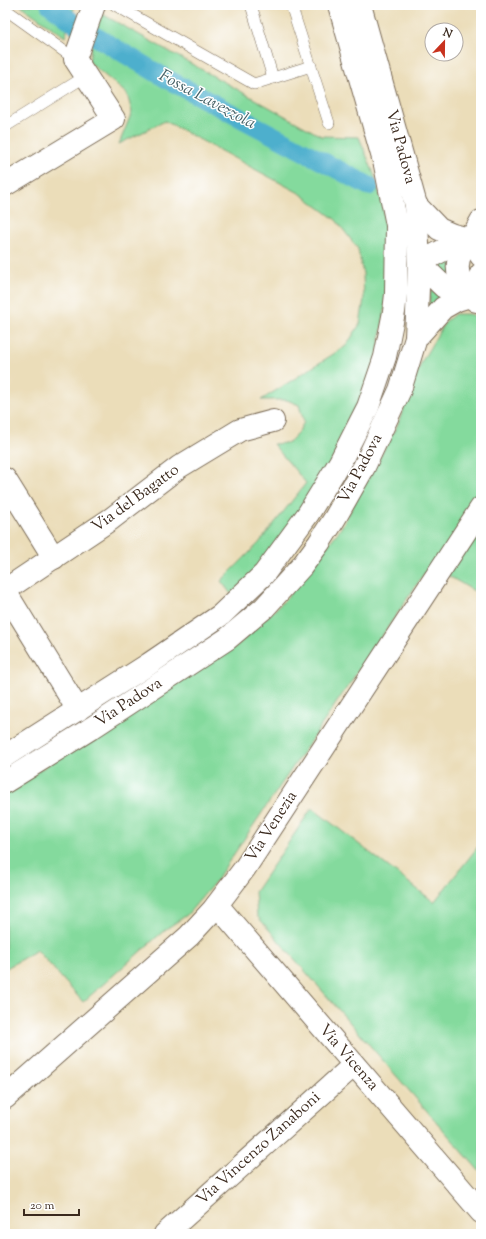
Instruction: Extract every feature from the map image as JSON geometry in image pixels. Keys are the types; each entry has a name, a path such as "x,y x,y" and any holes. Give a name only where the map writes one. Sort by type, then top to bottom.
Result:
{"street":[{"name":"Via Padova","path":"5,782 90,729 235,633 264,608 302,566 335,518 364,467 400,390 416,338 419,263 416,205 367,65 339,5"},
{"name":"Via Padova","path":"5,756 149,664 221,615 264,574 308,514 340,462 368,407 385,357 394,312 396,294 397,225 367,65 360,5"},
{"path":"5,185 114,119 81,59 93,9"},
{"path":"416,205 439,229 453,235 479,241"},
{"path":"396,263 419,263 453,245 479,241"},
{"path":"475,301 460,281 457,273 461,252 479,241"},
{"path":"419,263 444,287 475,301"},
{"path":"475,301 481,274"},
{"path":"416,338 442,308 458,300 475,301"},
{"name":"Via del Bagatto","path":"6,586 54,558 111,519 179,467 240,430 273,421"},
{"path":"5,479 54,558"},
{"name":"Via Venezia","path":"5,1098 180,944 216,905 249,861 481,508"},
{"path":"6,586 90,729"},
{"path":"221,615 235,633"},
{"name":"Via Vicenza","path":"216,905 480,1211"},
{"name":"Via Vincenzo Zanaboni","path":"165,1234 354,1065"}],"lane":[{"path":"115,5 254,84 311,66"},
{"path":"251,5 273,78"},
{"path":"291,5 329,123"},
{"path":"5,9 81,59 6,125"}],"green space":[{"path":"20,5 75,5 65,37"},
{"path":"102,14 321,136 359,137 374,174 383,206 387,252 385,309 376,363 355,416 325,475 259,567 231,594 221,581 259,543 306,483 273,444 288,443 298,433 304,422 299,405 287,400 261,400 346,346 360,324 364,299 363,274 358,249 336,220 301,194 165,121 119,144 132,112 127,94 89,62 92,41"},
{"path":"454,254 453,282 431,267"},
{"path":"431,291 448,298 428,312"},
{"path":"455,314 468,314 481,317 481,595 430,565 215,882 187,915 166,929 83,1002 37,950 5,969 5,792 239,644 285,600 341,528 397,426 422,361 445,322"},
{"path":"312,808 434,902 481,843 481,1173 257,916 255,892"}],"waterway":[{"name":"Fossa Lavezzola","path":"50,5 78,26 167,79 369,186"}]}
